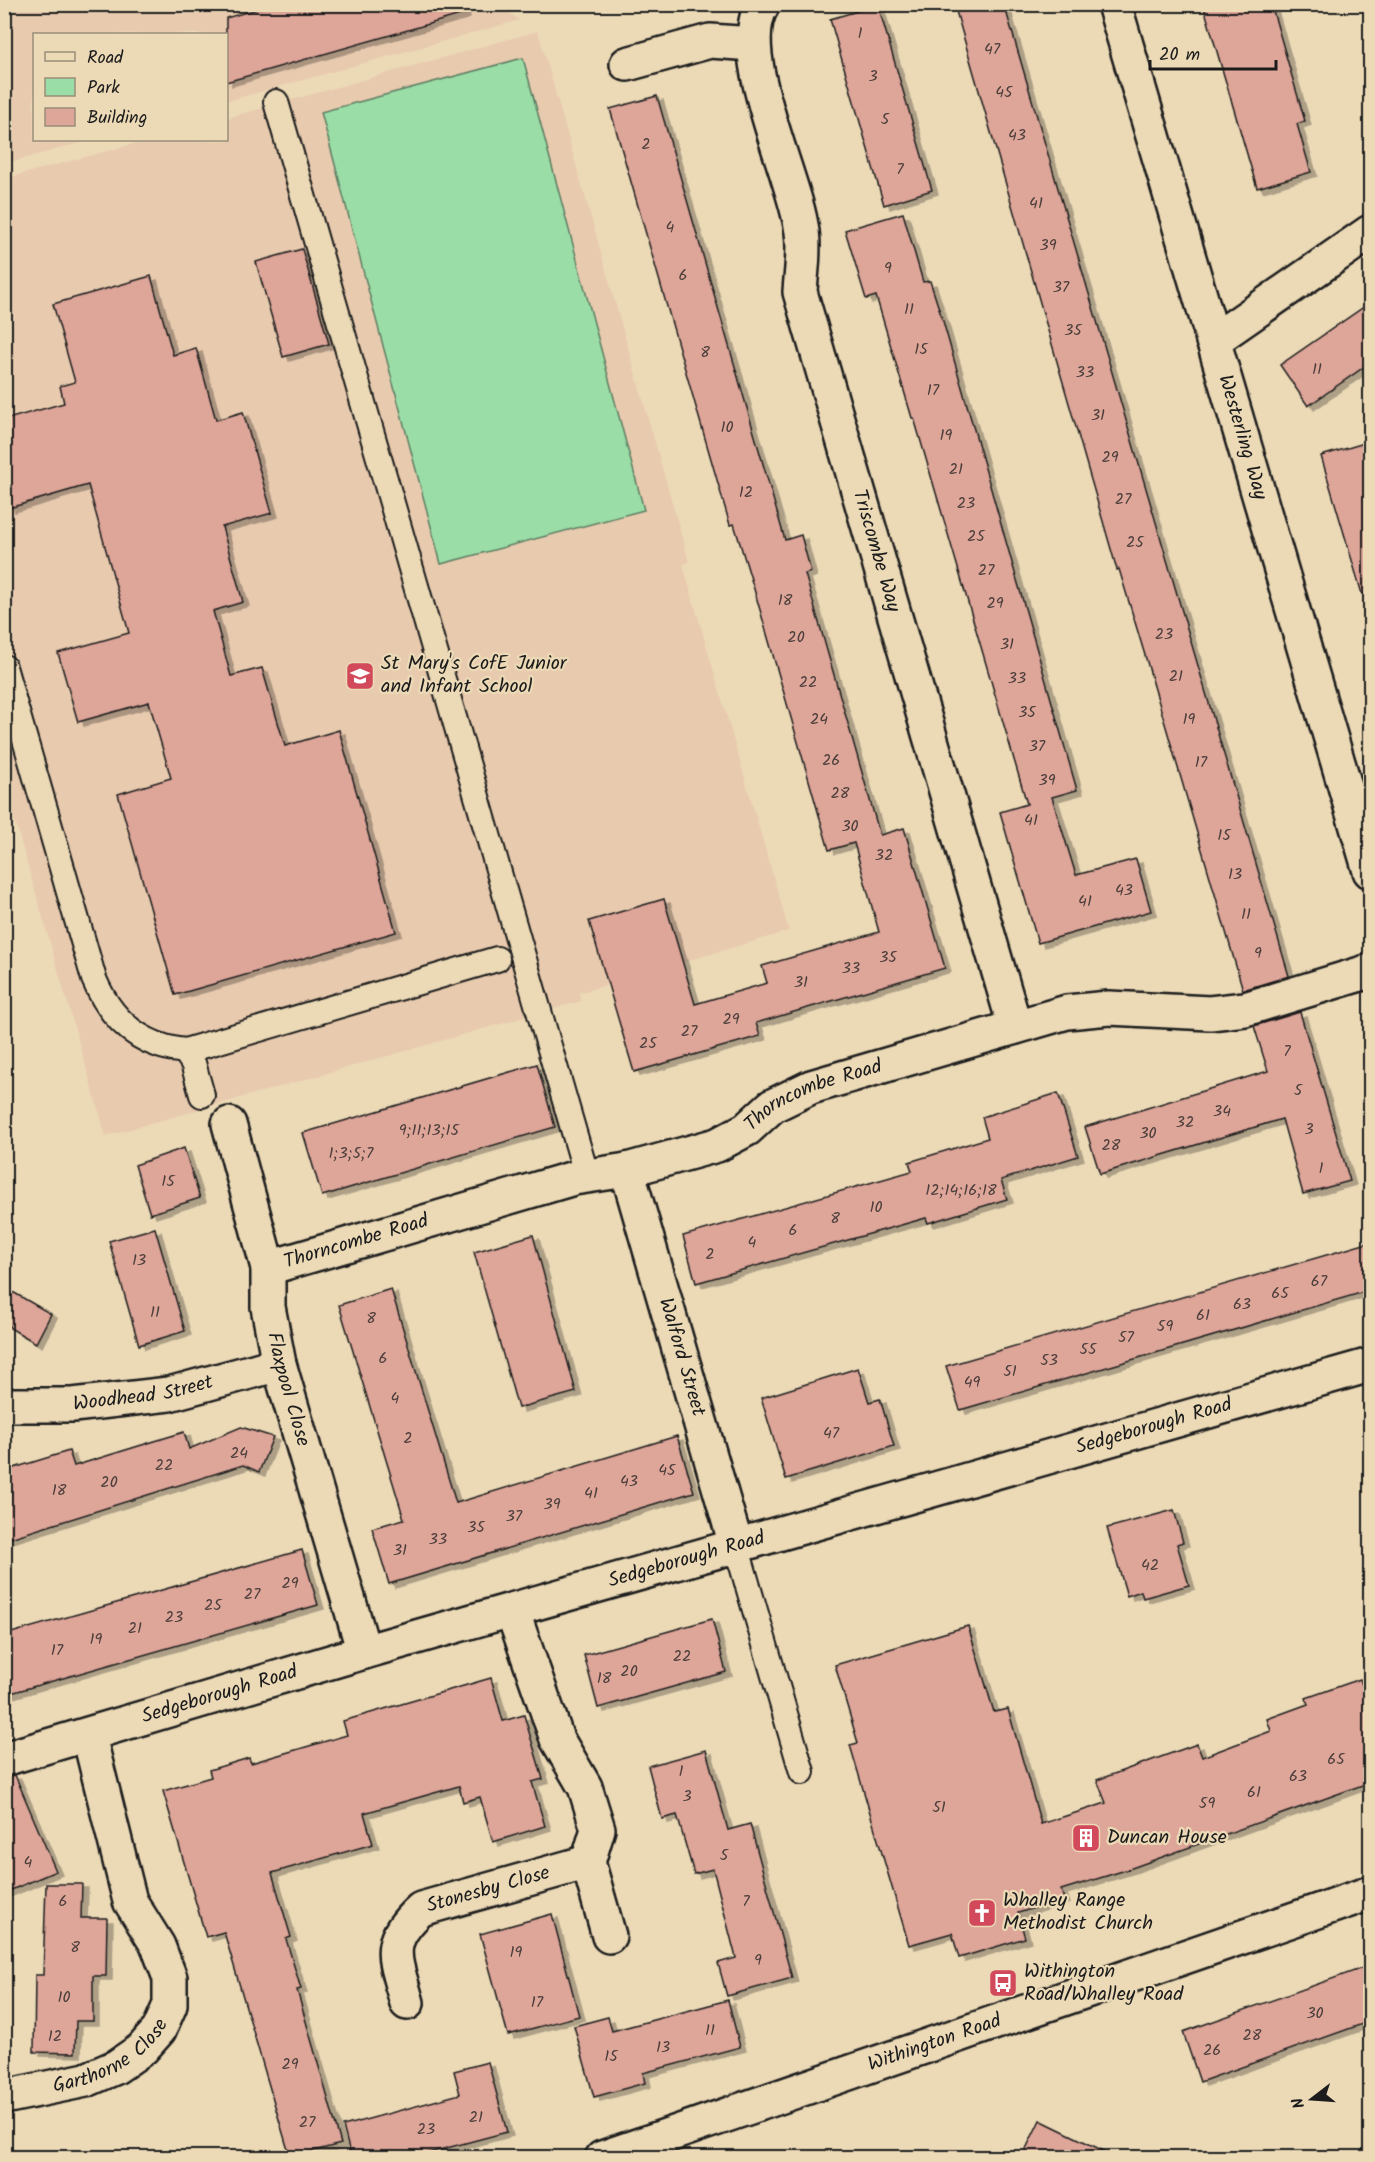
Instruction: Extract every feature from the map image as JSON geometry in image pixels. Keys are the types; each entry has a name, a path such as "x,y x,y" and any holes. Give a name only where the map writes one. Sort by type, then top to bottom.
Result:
{"street":[{"path":"627,64 710,41 755,58 763,4"},
{"name":"Westerling Way","path":"1114,4 1214,341 1361,806 1371,871"},
{"name":"Triscombe Way","path":"755,58 802,232 800,292 1015,1027"},
{"path":"1214,341 1371,232"},
{"name":"Thorncombe Road","path":"268,1268 587,1176 627,1170 717,1146 747,1129 772,1106 811,1087 1067,1012 1109,1008 1210,1013 1245,1009 1371,971"},
{"name":"Flaxpool Close","path":"229,1124 268,1268 268,1306 279,1364 364,1652"},
{"name":"Walford Street","path":"627,1170 736,1545"},
{"name":"Woodhead Street","path":"4,1405 73,1405 169,1394 279,1364"},
{"name":"Sedgeborough Road","path":"4,1759 88,1736 364,1652 1371,1365"},
{"path":"513,1610 556,1739 585,1787 598,1829 588,1862 609,1936"},
{"name":"Garthorne Close","path":"4,2097 86,2080 116,2067 142,2049 159,2030 170,2005 170,1978 158,1947 130,1901 88,1736"},
{"name":"Stonesby Close","path":"407,2002 394,1954 401,1927 421,1909 588,1862"},
{"name":"Withington Road","path":"602,2157 1371,1893"}],"lane":[{"path":"276,102 587,1176"},
{"path":"4,667 94,979 103,1001 118,1020 141,1038 165,1049 185,1051 497,959"},
{"path":"185,1051 193,1063 202,1095"},
{"path":"736,1545 802,1773"}],"shaded area":[{"path":"495,4 520,20 228,101 228,33 33,33 33,141 86,141 5,164 5,5"},
{"name":"St Mary's CofE Junior and Infant School","path":"538,31 689,562 683,565 789,931 579,993 581,1001 106,1136 5,787 4,179 144,141 228,141 228,118"}],"green space":[{"path":"523,58 644,510 441,564 321,112"}],"building":[{"path":"274,4 463,4 464,14 228,81 226,18"},
{"path":"954,4 1004,4 1289,976 1243,990 1147,662 1119,569 1117,570"},
{"path":"1203,4 1271,4 1305,121 1297,124 1311,172 1257,188"},
{"path":"878,5 932,190 884,205 830,19"},
{"path":"657,96 785,540 801,535 811,572 805,574 880,835 904,828 945,968 756,1023 760,1036 634,1072 589,921 664,899 695,1004 767,983 762,966 879,932 854,843 829,850 754,589 734,524 730,525 610,109"},
{"path":"903,213 923,282 930,281 943,321 1077,790 1052,797 1076,875 1136,859 1151,911 1038,943 1000,812 1027,804 876,296 866,299 845,230"},
{"path":"302,249 329,344 283,357 256,262"},
{"path":"151,276 173,355 196,348 216,420 243,412 272,513 222,527 243,602 213,611 231,676 262,668 285,746 339,730 396,932 175,995 118,794 171,778 149,702 78,722 58,653 129,633 88,485 9,508 4,490 4,420 64,403 60,386 75,382 53,304"},
{"path":"1371,302 1371,362 1308,406 1280,365"},
{"path":"1371,441 1371,593 1362,594 1321,456"},
{"path":"1300,1012 1350,1181 1303,1194 1282,1119 1100,1174 1085,1127 1268,1071 1254,1026"},
{"path":"537,1064 555,1127 322,1196 303,1133"},
{"path":"1058,1093 1078,1156 1001,1180 1007,1199 928,1223 926,1218 696,1283 683,1236 912,1171 909,1162 988,1138 982,1117"},
{"path":"184,1148 200,1198 150,1214 135,1165"},
{"path":"155,1228 185,1331 139,1345 109,1241"},
{"path":"533,1235 576,1392 518,1408 474,1252"},
{"path":"1371,1242 1371,1290 960,1410 946,1366"},
{"path":"4,1287 51,1314 36,1343 10,1328 4,1312"},
{"path":"391,1289 456,1503 677,1436 694,1492 389,1584 372,1528 404,1519 339,1305"},
{"path":"858,1368 869,1402 880,1399 894,1446 786,1479 761,1398"},
{"path":"241,1427 273,1437 259,1472 243,1465 4,1540 4,1471 69,1451 74,1466 184,1432 189,1449"},
{"path":"1174,1510 1183,1542 1177,1544 1189,1585 1143,1598 1141,1591 1127,1596 1107,1528"},
{"path":"302,1550 318,1605 4,1695 4,1635"},
{"path":"712,1619 726,1672 598,1708 584,1655"},
{"path":"968,1626 994,1712 1008,1709 1041,1824 1106,1803 1097,1780 1197,1744 1202,1757 1271,1731 1267,1719 1308,1704 1306,1698 1360,1679 1371,1711 1371,1782 1129,1869 1061,1890 1064,1899 1018,1913 1025,1938 959,1958 952,1933 909,1945 850,1745 858,1743 835,1665"},
{"path":"491,1678 503,1721 524,1715 543,1779 532,1782 545,1826 493,1842 480,1797 463,1802 459,1786 364,1813 373,1844 272,1873 291,1937 286,1939 301,1989 297,1990 341,2144 290,2157 224,1932 206,1937 163,1791 211,1777 209,1770 249,1758 251,1763 347,1735 343,1721"},
{"path":"706,1750 728,1830 750,1824 792,1978 727,1996 718,1963 736,1958 713,1869 694,1874 677,1815 662,1819 648,1766"},
{"path":"15,1775 56,1871 4,1893 4,1777"},
{"path":"46,1884 82,1884 81,1918 107,1918 106,1976 93,1976 93,2021 76,2021 75,2053 34,2052 35,1975 43,1975"},
{"path":"552,1914 579,2016 508,2035 480,1934"},
{"path":"1371,1965 1371,2021 1200,2082 1183,2032"},
{"path":"728,2000 740,2047 643,2073 645,2083 594,2097 574,2026 608,2017 612,2031"},
{"path":"488,2062 507,2132 413,2157 351,2157 343,2126 460,2094 454,2071"},
{"path":"1040,2120 1116,2157 1022,2157"}],"place":[{"name":"St Mary's CofE Junior and Infant School","path":"360,676"},
{"name":"Duncan House","path":"1086,1838"},
{"name":"Whalley Range Methodist Church","path":"982,1913"},
{"name":"Withington Road/Whalley Road","path":"1003,1983"}]}
